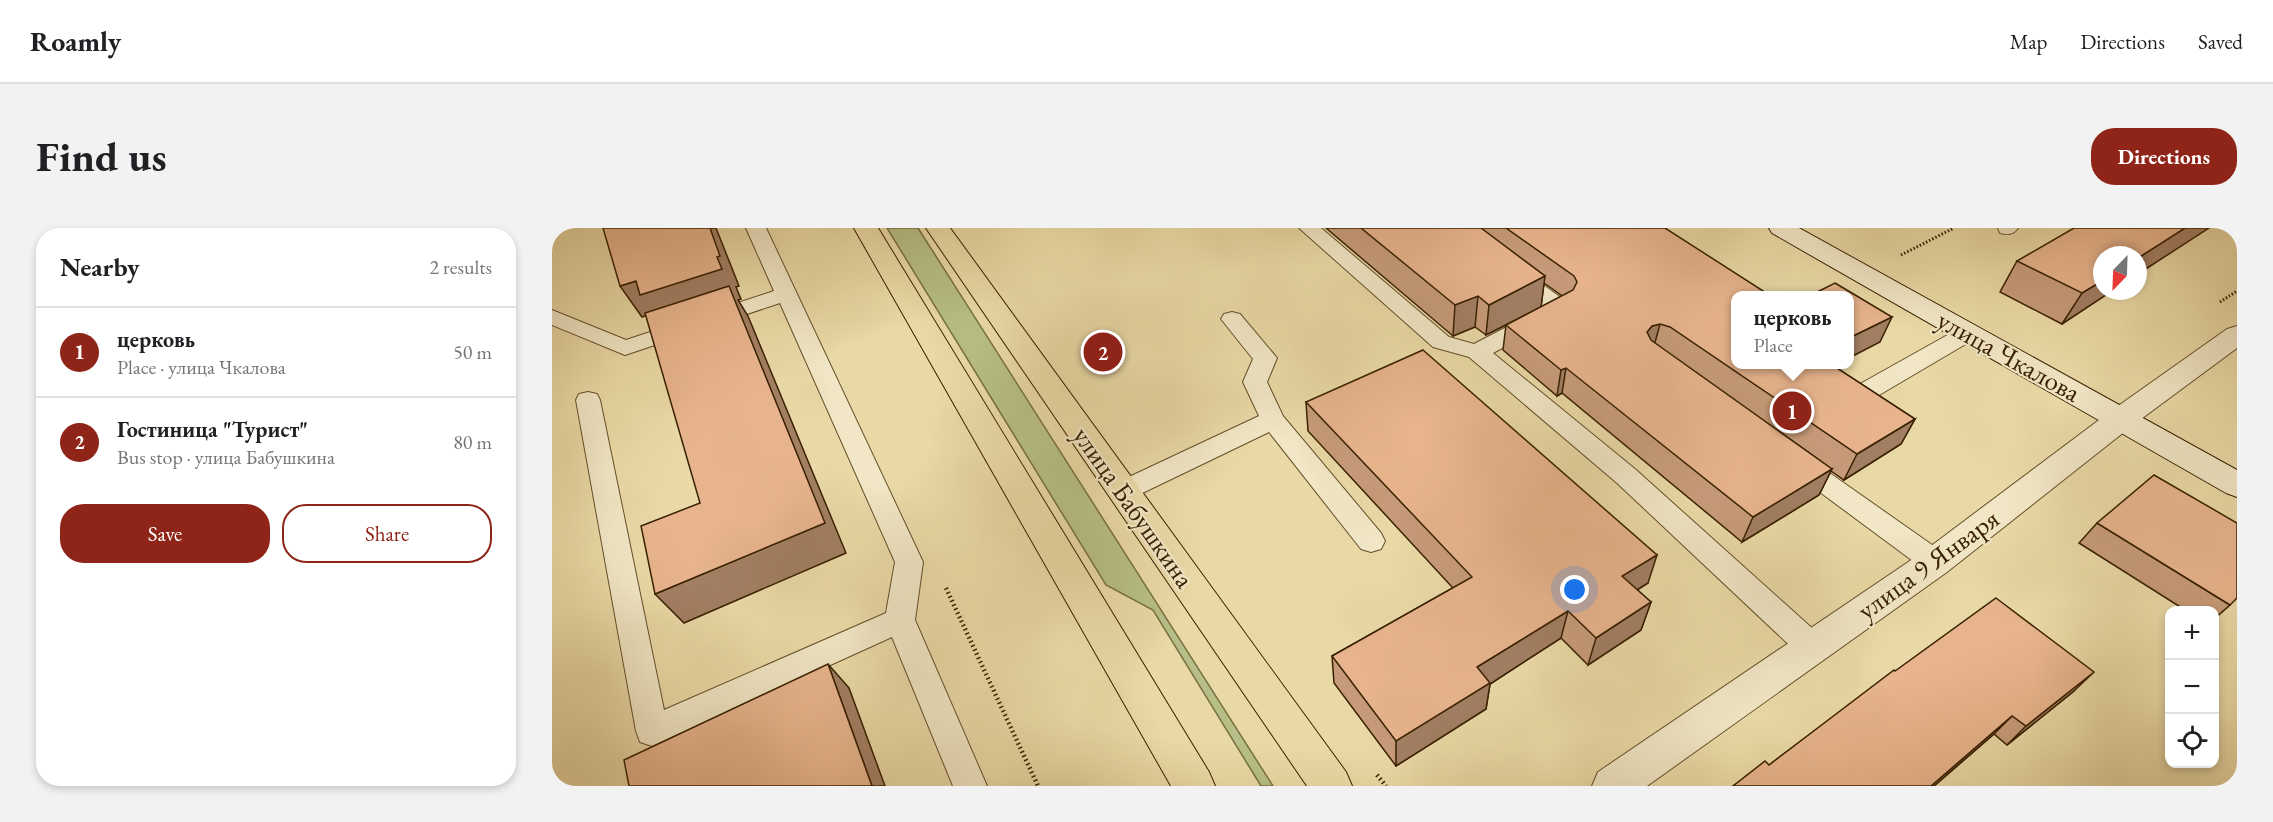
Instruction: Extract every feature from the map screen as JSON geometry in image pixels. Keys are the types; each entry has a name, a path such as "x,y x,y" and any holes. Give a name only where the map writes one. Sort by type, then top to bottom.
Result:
{"main road":[{"path":"866,228 1194,786"},
{"name":"улица Бабушкина","path":"938,228 1331,786"}],"street":[{"name":"улица Чкалова","path":"1781,228 2122,418 2237,485"},
{"name":"улица 9 Января","path":"1613,786 1935,562 2122,418 2237,335"}],"lane":[{"path":"756,228 909,562 900,620 970,786"},
{"path":"1309,228 1441,342 1477,352 1626,476 1812,647"},
{"path":"1453,228 1560,308 1477,352"},
{"path":"552,317 625,348 786,294"},
{"path":"1232,319 1265,358 1255,382 1274,420 1371,541"},
{"path":"1860,395 1968,333"},
{"path":"588,400 652,731 900,620"},
{"path":"1123,491 1274,420"},
{"path":"1780,450 1935,562"}],"path":[{"path":"1907,263 1896,258 1954,228"},
{"path":"2218,304 2237,291"}],"green space":[{"path":"887,228 918,228 1273,786 1261,786 1153,610 1106,585"}],"building":[{"path":"603,228 710,228 722,269 640,295 636,281 620,286"},
{"path":"1361,228 1481,228 1545,276 1489,305 1478,296 1455,305"},
{"path":"1506,228 1665,228 1763,291 1731,291 1731,368 1670,327 1660,324 1652,326 1647,332 1651,340 1832,469 1753,517 1566,368 1561,370 1506,325 1573,290 1577,282 1574,276"},
{"path":"2074,228 2185,228 2147,252 2147,246 2093,246 2093,286 2082,293 2017,261"},
{"path":"1835,283 1848,291 1819,291"},
{"path":"729,286 825,523 655,594 641,526 700,503 645,313"},
{"path":"1854,294 1892,317 1854,336"},
{"path":"1423,350 1657,555 1622,576 1651,602 1596,638 1568,611 1477,667 1490,683 1396,741 1332,656 1472,577 1306,402"},
{"path":"1732,369 1839,369 1915,419 1857,454"},
{"path":"2154,475 2237,523 2237,598 2230,605 2097,523"},
{"path":"1996,598 2094,672 2026,726 2012,716 1931,786 1733,786 1765,761 1769,765 1894,670"},
{"path":"828,664 872,786 629,786 624,760"}],"place":[{"name":"Гостиница \"Турист\"","path":"1103,352"},
{"name":"церковь","path":"1792,411"}]}
